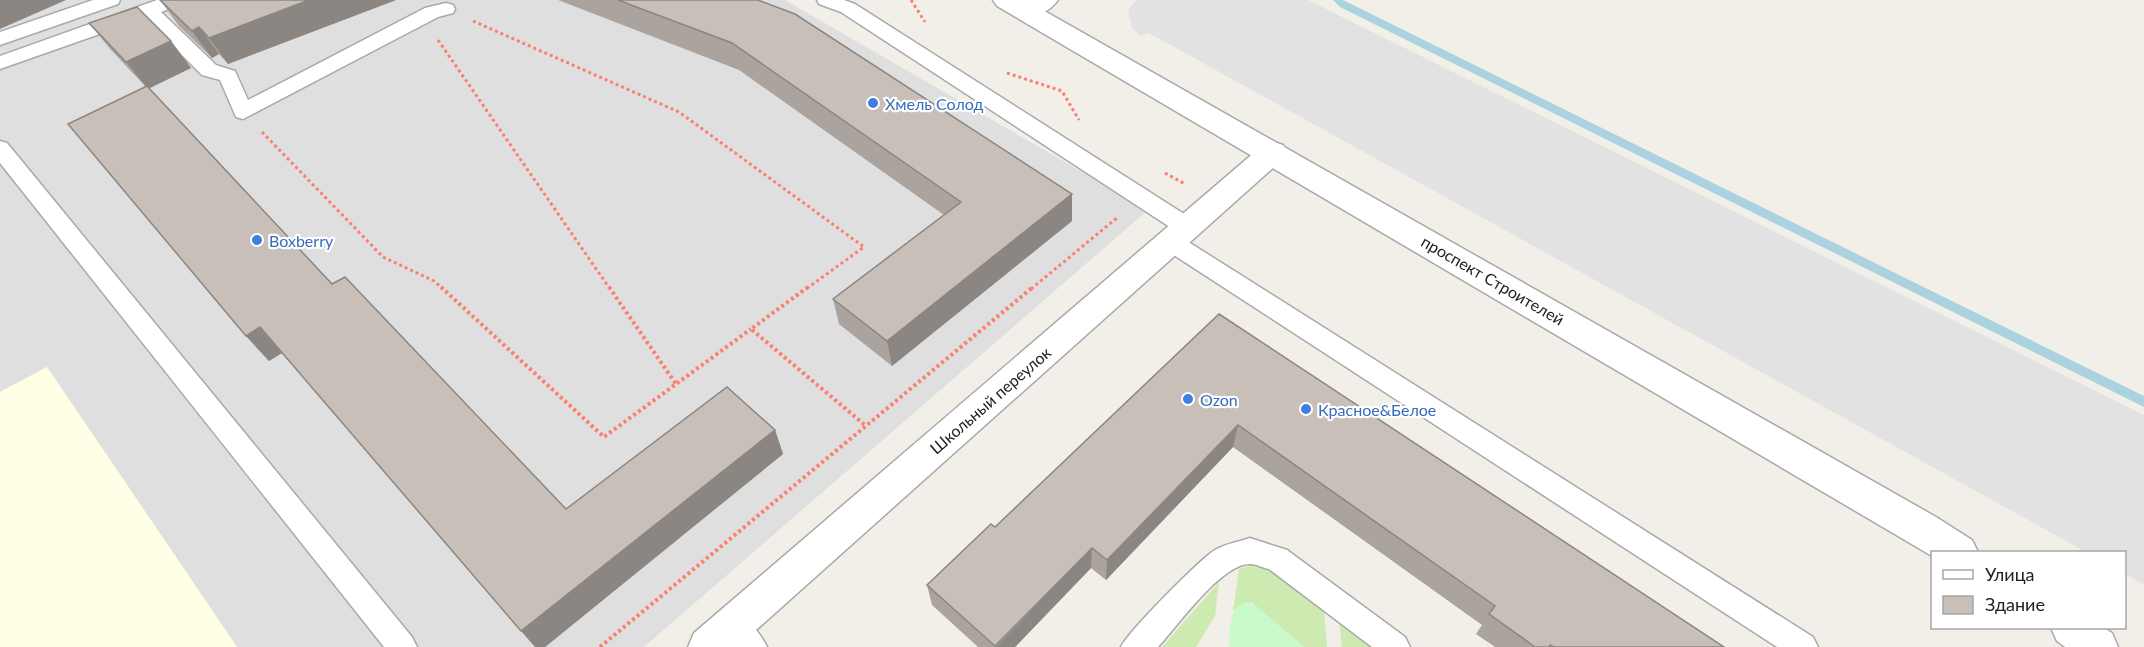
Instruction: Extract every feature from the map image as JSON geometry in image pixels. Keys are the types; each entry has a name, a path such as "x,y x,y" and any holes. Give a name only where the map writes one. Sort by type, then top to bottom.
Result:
{"street":[{"name":"проспект Строителей","path":"1023,2 1273,152 1957,551"},
{"name":"Школьный переулок","path":"731,640 1273,152"},
{"path":"2074,629 2098,647"}],"lane":[{"path":"0,39 111,0"},
{"path":"0,63 175,0"},
{"path":"826,0 848,8 1142,198 1179,235 1803,647"},
{"path":"147,9 209,70 228,76 243,112 422,17 446,9"},
{"path":"0,148 402,647"},
{"path":"1136,647 1148,637 1209,570 1226,558 1250,551 1277,559 1395,647"}],"path":[{"path":"243,112 383,258 434,281 604,437 864,247 679,112 446,9"},
{"path":"422,17 676,384"},
{"path":"600,647 1142,198"},
{"path":"752,329 866,426"}],"shaded area":[{"path":"0,0 785,0 1148,210 644,647 237,647 47,367 0,392"},
{"path":"1137,0 1308,0 2144,415 2144,585 2126,575 2126,551 2084,551 1149,33 1140,36 1132,28 1128,10"},
{"path":"47,367 237,647 0,647 0,392"}],"green space":[{"path":"1253,564 1264,565 1324,610 1327,647 1304,647 1251,602 1233,611 1239,569"},
{"path":"1219,582 1215,616 1196,647 1162,647"},
{"path":"1246,602 1256,606 1304,647 1229,647 1233,614 1240,605"},
{"path":"1339,621 1373,647 1342,647"}],"building":[{"path":"160,0 309,0 209,38 199,27 192,31"},
{"path":"618,0 758,0 795,14 1072,194 887,341 833,299 961,202 732,43"},
{"path":"137,7 171,41 126,62 89,23"},
{"path":"147,86 332,284 345,277 566,509 727,387 775,430 521,631 260,327 246,336 68,124"},
{"path":"1219,314 1724,647 1554,647 1550,645 1549,647 1535,647 1489,614 1495,606 1238,425 1107,560 1092,548 995,646 927,585 991,524 995,527"}],"waterway":[{"path":"1338,0 1343,5 2144,402"}],"place":[{"name":"Хмель Солод","path":"873,103"},
{"name":"Boxberry","path":"257,240"},
{"name":"Ozon","path":"1188,399"},
{"name":"Красное&Белое","path":"1306,409"}]}
